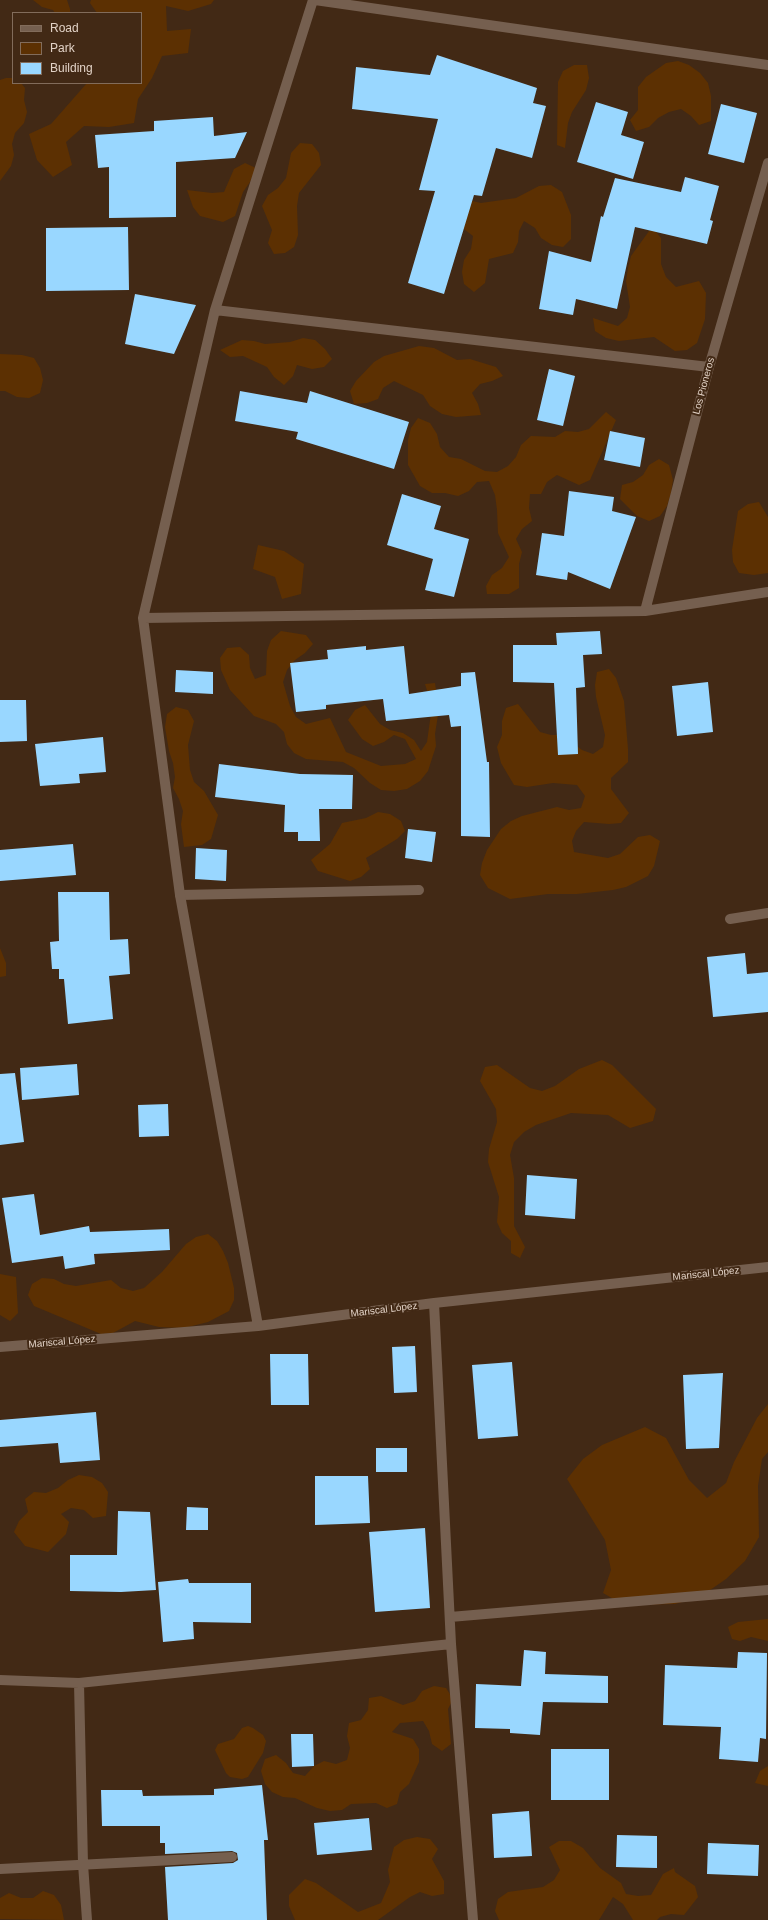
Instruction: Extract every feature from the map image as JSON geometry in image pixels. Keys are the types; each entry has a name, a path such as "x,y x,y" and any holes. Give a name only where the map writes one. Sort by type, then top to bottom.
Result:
{"street":[{"path":"258,1326 180,895 143,618 215,310 314,0 768,65"},
{"name":"Los Pioneros","path":"645,611 709,367 768,163"},
{"path":"215,310 709,367"},
{"path":"143,618 645,611 768,592"},
{"path":"180,895 419,890"},
{"path":"730,918 768,913"},
{"name":"Mariscal López","path":"0,1347 258,1326 434,1303 768,1267"},
{"path":"434,1303 451,1644 473,1920"},
{"path":"450,1617 768,1590"},
{"path":"0,1680 80,1683 451,1644"},
{"path":"80,1683 83,1864 86,1920"},
{"path":"0,1869 232,1857"}],"green space":[{"path":"33,0 67,0 70,12 54,12 53,10 42,7"},
{"path":"91,0 214,0 211,4 188,11 166,6 167,31 191,29 188,53 162,56 152,78 138,99 134,123 109,127 84,126 66,142 72,165 53,177 37,160 29,134 51,124 86,84 142,84 142,12 96,12 90,3"},
{"path":"678,61 689,65 700,73 708,83 711,96 711,121 699,125 691,116 681,109 669,112 658,118 649,127 636,131 630,120 638,110 638,87 646,77 666,63"},
{"path":"574,65 587,65 589,78 586,90 572,112 568,123 565,148 557,145 558,82 563,71"},
{"path":"12,78 12,84 22,84 25,88 24,100 27,112 24,123 15,133 12,144 14,155 11,166 0,181 0,80"},
{"path":"300,143 312,144 319,153 321,165 299,193 297,206 298,235 294,247 285,253 274,254 268,243 272,230 262,206 268,195 278,188 286,178 291,153"},
{"path":"245,163 256,168 250,182 243,192 235,216 223,222 200,216 193,207 187,190 212,193 224,192 234,169"},
{"path":"551,185 562,192 571,215 571,239 563,247 552,245 541,238 535,228 524,221 519,231 518,242 513,253 489,259 485,283 474,292 464,284 462,272 464,260 471,249 473,236 452,220 468,200 481,203 516,198 539,186"},
{"path":"652,227 661,238 661,264 666,277 676,287 699,281 706,293 705,319 697,343 687,350 675,351 654,337 619,341 606,338 595,331 593,318 618,326 627,318 630,307 626,281 631,256"},
{"path":"303,338 315,340 325,349 332,359 324,367 312,369 297,365 293,376 284,385 274,377 267,367 243,356 230,357 220,350 242,340 265,344 290,342"},
{"path":"419,346 434,348 457,360 470,359 496,367 503,376 480,384 472,393 478,404 481,415 456,417 442,414 430,406 423,395 394,381 383,388 378,399 367,403 354,404 350,391 356,381 374,362 384,356"},
{"path":"0,354 22,355 34,358 40,368 43,380 40,393 29,398 17,397 5,391 0,391"},
{"path":"606,412 616,420 590,480 579,485 557,475 547,482 541,494 530,494 529,508 532,521 522,529 516,539 522,552 519,564 519,588 509,594 487,594 486,586 492,575 502,568 509,557 498,533 495,495 489,481 477,482 469,491 458,496 445,493 432,493 420,486 408,465 408,440 411,428 418,418 430,423 437,434 440,447 449,457 461,459 485,471 497,472 508,466 516,457 521,445 531,436 555,437 565,431 578,432 589,429"},
{"path":"659,459 669,465 673,480 671,493 667,506 660,516 649,521 637,516 620,499 622,485 633,482 643,475 649,465"},
{"path":"759,502 768,517 768,573 754,575 739,573 733,562 732,550 738,511 748,504"},
{"path":"258,545 284,551 304,564 301,594 282,599 275,577 253,569"},
{"path":"281,631 306,635 313,644 305,653 295,660 287,670 283,682 290,706 296,717 306,724 330,718 346,752 381,766 405,764 416,759 405,739 394,735 384,742 373,746 362,739 348,720 355,710 365,705 380,724 390,730 403,733 414,740 421,751 427,742 432,706 425,684 435,683 439,709 435,734 436,746 428,771 420,781 407,789 394,791 381,790 370,783 354,768 343,762 306,759 294,753 287,744 284,732 276,724 254,716 230,690 221,670 220,658 227,648 240,647 249,655 250,668 255,679 266,675 267,651 271,640"},
{"path":"609,669 616,678 624,701 628,749 628,762 611,778 611,789 629,813 621,823 609,824 584,822 576,831 572,841 574,852 608,858 620,854 638,837 650,835 660,841 654,866 648,876 626,887 613,890 577,894 548,894 510,899 488,888 480,875 482,863 487,850 501,829 511,821 522,816 557,807 569,810 581,808 585,796 577,785 553,783 527,787 514,785 501,763 497,747 502,735 502,721 506,708 518,704 540,732 551,735 563,735 582,750 593,754 603,747 605,735 596,697 595,685 597,672"},
{"path":"176,707 188,710 194,721 188,745 190,770 194,782 204,791 218,815 211,839 202,845 184,847 181,824 183,811 173,788 175,777 165,727 167,714"},
{"path":"378,812 390,814 401,821 405,831 397,839 366,858 370,869 361,877 350,881 318,871 311,860 330,844 342,823 366,818"},
{"path":"0,948 6,963 6,976 0,977"},
{"path":"602,1060 612,1065 656,1109 653,1121 630,1128 608,1115 571,1113 536,1125 524,1132 514,1142 510,1155 514,1178 514,1226 525,1247 520,1258 511,1253 511,1241 502,1233 497,1222 499,1197 488,1162 489,1149 497,1122 496,1109 480,1081 485,1067 497,1065 530,1088 542,1091 555,1086 579,1069"},
{"path":"208,1234 217,1241 228,1263 234,1288 234,1300 229,1311 208,1322 184,1328 159,1327 135,1321 113,1333 101,1334 34,1306 28,1295 32,1284 42,1278 54,1279 64,1284 76,1286 111,1280 121,1288 133,1291 144,1288 162,1272 186,1244 196,1237"},
{"path":"0,1274 16,1277 18,1313 10,1321 0,1315"},
{"path":"768,1404 768,1452 762,1459 758,1486 759,1537 745,1561 726,1579 700,1597 675,1604 624,1605 603,1593 611,1570 605,1540 567,1479 583,1459 602,1445 645,1427 666,1438 689,1480 707,1498 726,1483 734,1462 757,1418"},
{"path":"79,1475 92,1477 102,1483 108,1492 106,1516 93,1518 84,1510 71,1508 61,1514 69,1522 66,1534 48,1552 25,1546 14,1532 19,1521 28,1512 25,1499 34,1492 46,1493 58,1488 68,1480"},
{"path":"768,1619 768,1641 751,1637 740,1641 732,1639 728,1627 738,1622"},
{"path":"434,1686 446,1688 453,1699 448,1709 451,1744 442,1751 432,1744 429,1731 423,1721 400,1723 392,1732 413,1739 419,1749 419,1762 409,1784 400,1792 397,1804 387,1808 376,1803 351,1804 342,1810 330,1811 317,1808 295,1798 283,1797 272,1792 265,1784 261,1771 265,1759 276,1755 286,1763 293,1773 305,1776 314,1766 324,1761 336,1764 347,1760 350,1748 347,1736 349,1723 361,1720 368,1710 369,1698 381,1696 403,1705 415,1701 422,1691"},
{"path":"248,1726 263,1735 266,1741 263,1753 248,1777 242,1779 230,1777 226,1773 215,1750 218,1744 234,1739 242,1728"},
{"path":"768,1766 768,1786 755,1783 760,1771"},
{"path":"417,1837 430,1839 438,1849 432,1859 444,1881 444,1894 432,1896 420,1892 410,1897 378,1920 295,1920 289,1906 289,1895 305,1879 316,1883 358,1912 381,1903 390,1882 388,1870 394,1847 404,1840"},
{"path":"559,1841 571,1841 583,1848 600,1868 621,1883 626,1894 638,1896 651,1895 663,1874 674,1868 675,1872 695,1886 698,1897 684,1915 671,1914 660,1917 657,1920 633,1920 623,1904 613,1897 599,1920 499,1920 495,1911 498,1899 508,1892 543,1887 554,1880 560,1870 549,1847"},
{"path":"43,1891 54,1895 61,1905 64,1920 0,1919 0,1898 9,1893 21,1898 33,1898"}],"building":[{"path":"437,55 537,88 533,103 546,106 532,158 496,148 482,196 474,195 444,294 408,283 435,191 419,190 438,119 352,109 356,67 430,75"},
{"path":"596,102 628,112 621,135 644,142 633,179 577,162"},
{"path":"721,104 757,113 744,163 708,154"},
{"path":"213,117 214,136 247,132 235,158 176,162 176,217 109,218 109,167 98,168 95,135 154,131 154,121"},
{"path":"685,177 719,186 710,220 713,221 707,244 635,227 617,309 576,299 573,315 539,309 549,251 591,262 601,216 603,217 615,178 681,192"},
{"path":"128,227 129,290 46,291 46,228"},
{"path":"135,294 196,305 174,354 125,344"},
{"path":"549,369 575,376 563,426 537,420"},
{"path":"240,391 307,403 310,391 409,422 394,469 296,439 298,432 235,421"},
{"path":"610,431 645,438 640,467 604,460"},
{"path":"569,491 614,497 612,511 636,517 610,589 568,572 567,580 536,575 542,533 564,536"},
{"path":"402,494 441,506 434,529 469,539 454,597 425,590 433,559 387,545"},
{"path":"600,631 602,654 583,655 585,687 576,688 578,754 558,755 554,683 513,682 513,645 557,645 556,633"},
{"path":"366,646 366,650 404,646 409,694 461,686 461,673 475,672 487,762 489,762 490,837 461,836 461,726 451,727 449,715 386,721 383,699 326,705 326,709 296,712 290,663 328,659 327,650"},
{"path":"176,670 213,672 213,694 175,692"},
{"path":"708,682 713,732 677,736 672,686"},
{"path":"0,700 26,700 27,741 0,742"},
{"path":"103,737 106,772 79,774 80,783 40,786 35,744"},
{"path":"219,764 300,774 353,775 352,809 319,809 320,841 298,841 298,832 284,832 285,805 215,797"},
{"path":"408,829 436,832 432,862 405,858"},
{"path":"73,844 76,875 0,881 0,850"},
{"path":"196,848 227,850 226,881 195,879"},
{"path":"58,892 109,892 110,940 128,939 130,974 109,976 113,1019 68,1024 64,979 59,979 59,969 52,969 50,942 59,941"},
{"path":"745,953 747,974 768,972 768,1012 713,1017 707,957"},
{"path":"77,1064 79,1095 22,1100 20,1068"},
{"path":"15,1073 24,1142 0,1145 0,1074"},
{"path":"168,1104 169,1136 139,1137 138,1105"},
{"path":"527,1175 577,1179 575,1219 525,1215"},
{"path":"34,1194 40,1235 89,1226 90,1232 169,1229 170,1250 94,1254 95,1264 65,1269 63,1256 12,1263 2,1198"},
{"path":"415,1346 417,1392 394,1393 392,1347"},
{"path":"270,1354 308,1354 309,1405 271,1405"},
{"path":"512,1362 518,1436 478,1439 472,1365"},
{"path":"723,1373 719,1448 686,1449 683,1375"},
{"path":"96,1412 100,1460 60,1463 58,1443 0,1447 0,1420"},
{"path":"376,1448 407,1448 407,1472 376,1472"},
{"path":"315,1476 368,1476 370,1523 315,1525"},
{"path":"187,1507 208,1508 208,1530 186,1530"},
{"path":"118,1511 150,1512 156,1590 121,1592 70,1591 70,1555 117,1555"},
{"path":"425,1528 430,1608 375,1612 369,1532"},
{"path":"188,1579 189,1583 251,1583 251,1623 193,1622 194,1639 163,1642 158,1582"},
{"path":"524,1650 546,1652 545,1674 608,1676 608,1703 543,1702 540,1735 510,1733 510,1729 475,1728 476,1684 521,1686"},
{"path":"738,1652 767,1653 766,1739 760,1738 758,1762 719,1759 721,1727 663,1725 665,1665 737,1668"},
{"path":"291,1734 313,1734 314,1766 292,1767"},
{"path":"551,1749 609,1749 609,1800 551,1800"},
{"path":"262,1785 268,1840 264,1840 267,1920 168,1920 165,1867 233,1863 238,1860 237,1853 232,1851 165,1854 165,1843 160,1843 160,1826 102,1826 101,1790 142,1790 143,1796 214,1795 214,1789"},
{"path":"529,1811 532,1856 494,1858 492,1814"},
{"path":"369,1818 372,1850 317,1855 314,1823"},
{"path":"617,1835 657,1836 657,1868 616,1867"},
{"path":"708,1843 759,1845 758,1876 707,1874"}]}
